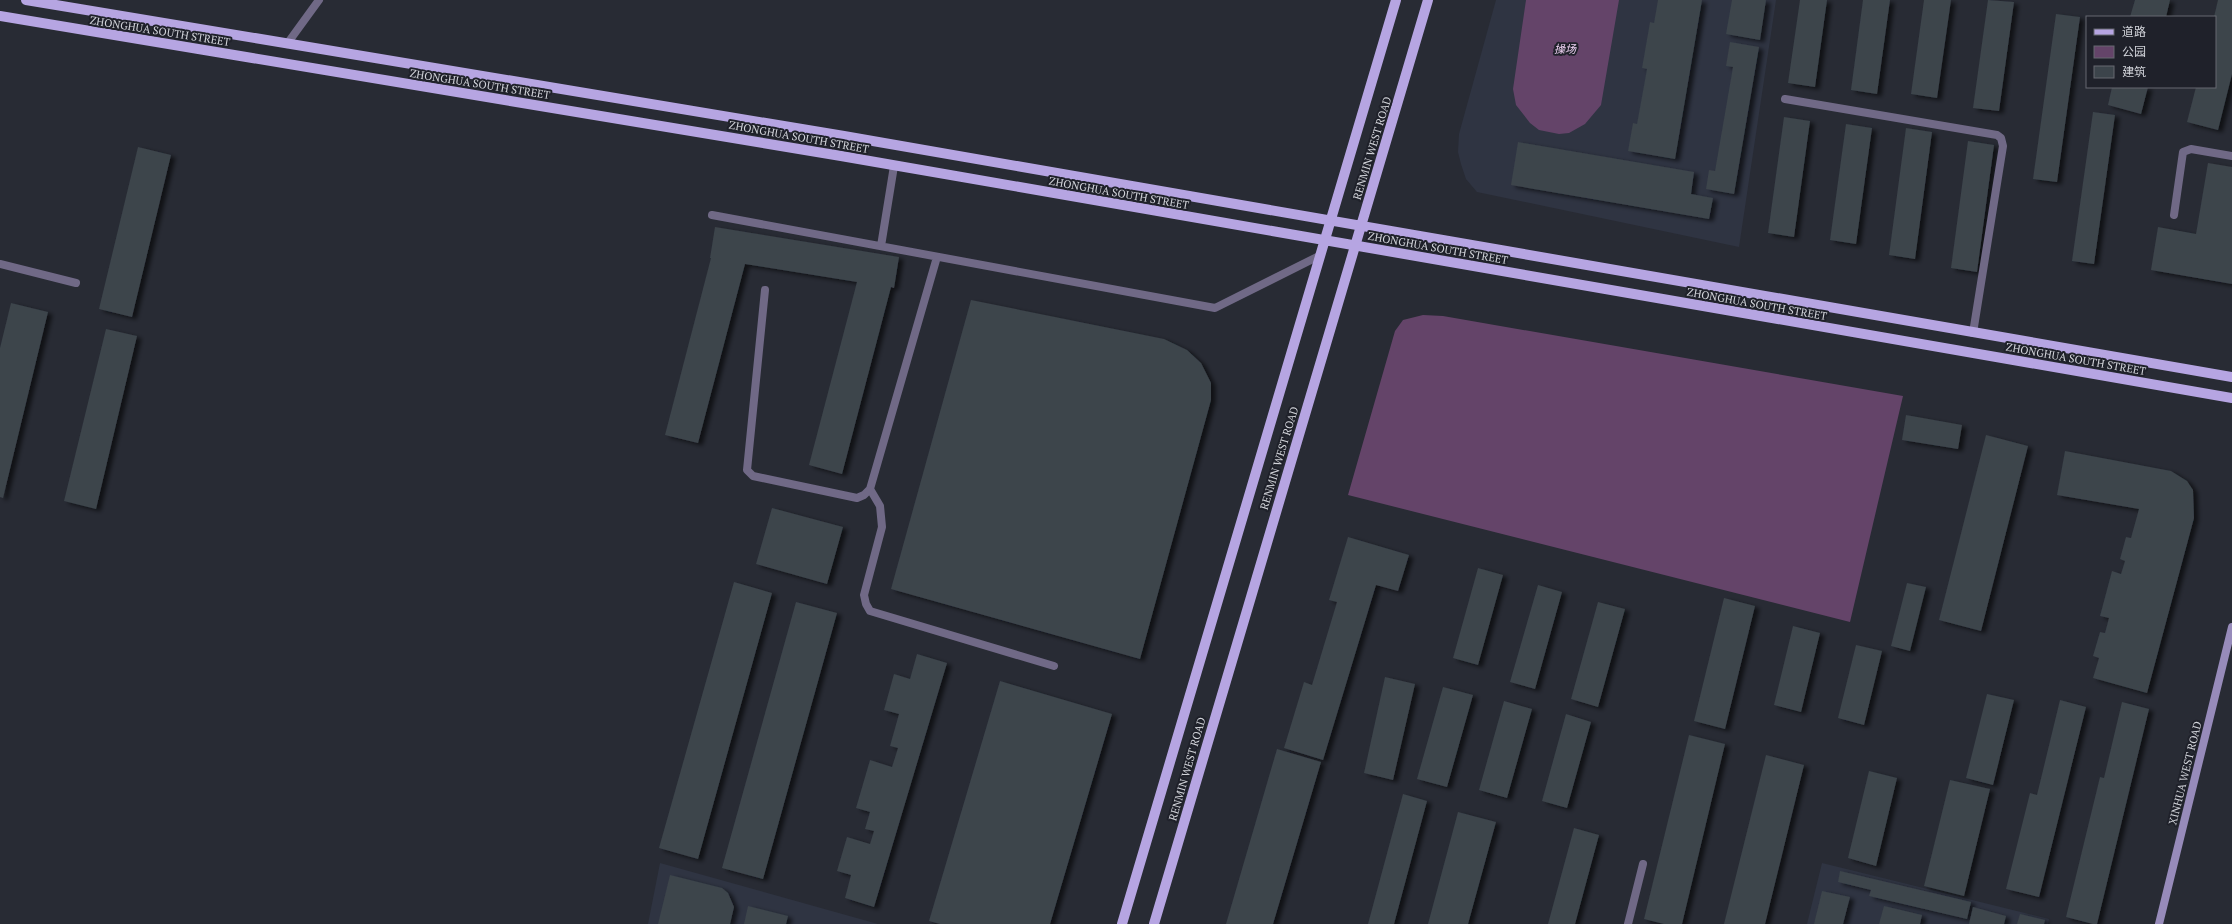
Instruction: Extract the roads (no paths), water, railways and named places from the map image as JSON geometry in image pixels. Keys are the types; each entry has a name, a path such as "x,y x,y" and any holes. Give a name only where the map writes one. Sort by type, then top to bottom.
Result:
{"main road":[{"name":"ZHONGHUA SOUTH STREET","path":"26,0 852,138 2232,377"},
{"name":"RENMIN WEST ROAD","path":"1122,924 1396,0"},
{"name":"RENMIN WEST ROAD","path":"1154,924 1428,0"},
{"name":"ZHONGHUA SOUTH STREET","path":"0,16 894,166 2232,398"}],"street":[{"path":"287,44 319,0"},
{"path":"1785,99 1997,135 2002,138 2003,146 1973,333"},
{"path":"2174,215 2183,152 2191,149 2232,156"},
{"path":"881,246 894,166"},
{"path":"712,215 1216,308 1319,256"},
{"path":"765,290 747,470 753,476 858,498 870,489 937,257"},
{"path":"0,264 76,283"},
{"path":"870,489 880,506 882,526 864,595 866,604 870,611 1054,666"},
{"name":"XINHUA WEST ROAD","path":"2159,924 2232,627"},
{"path":"1628,924 1643,864"}],"park label":[{"name":"操场","path":"1565,49"}]}
